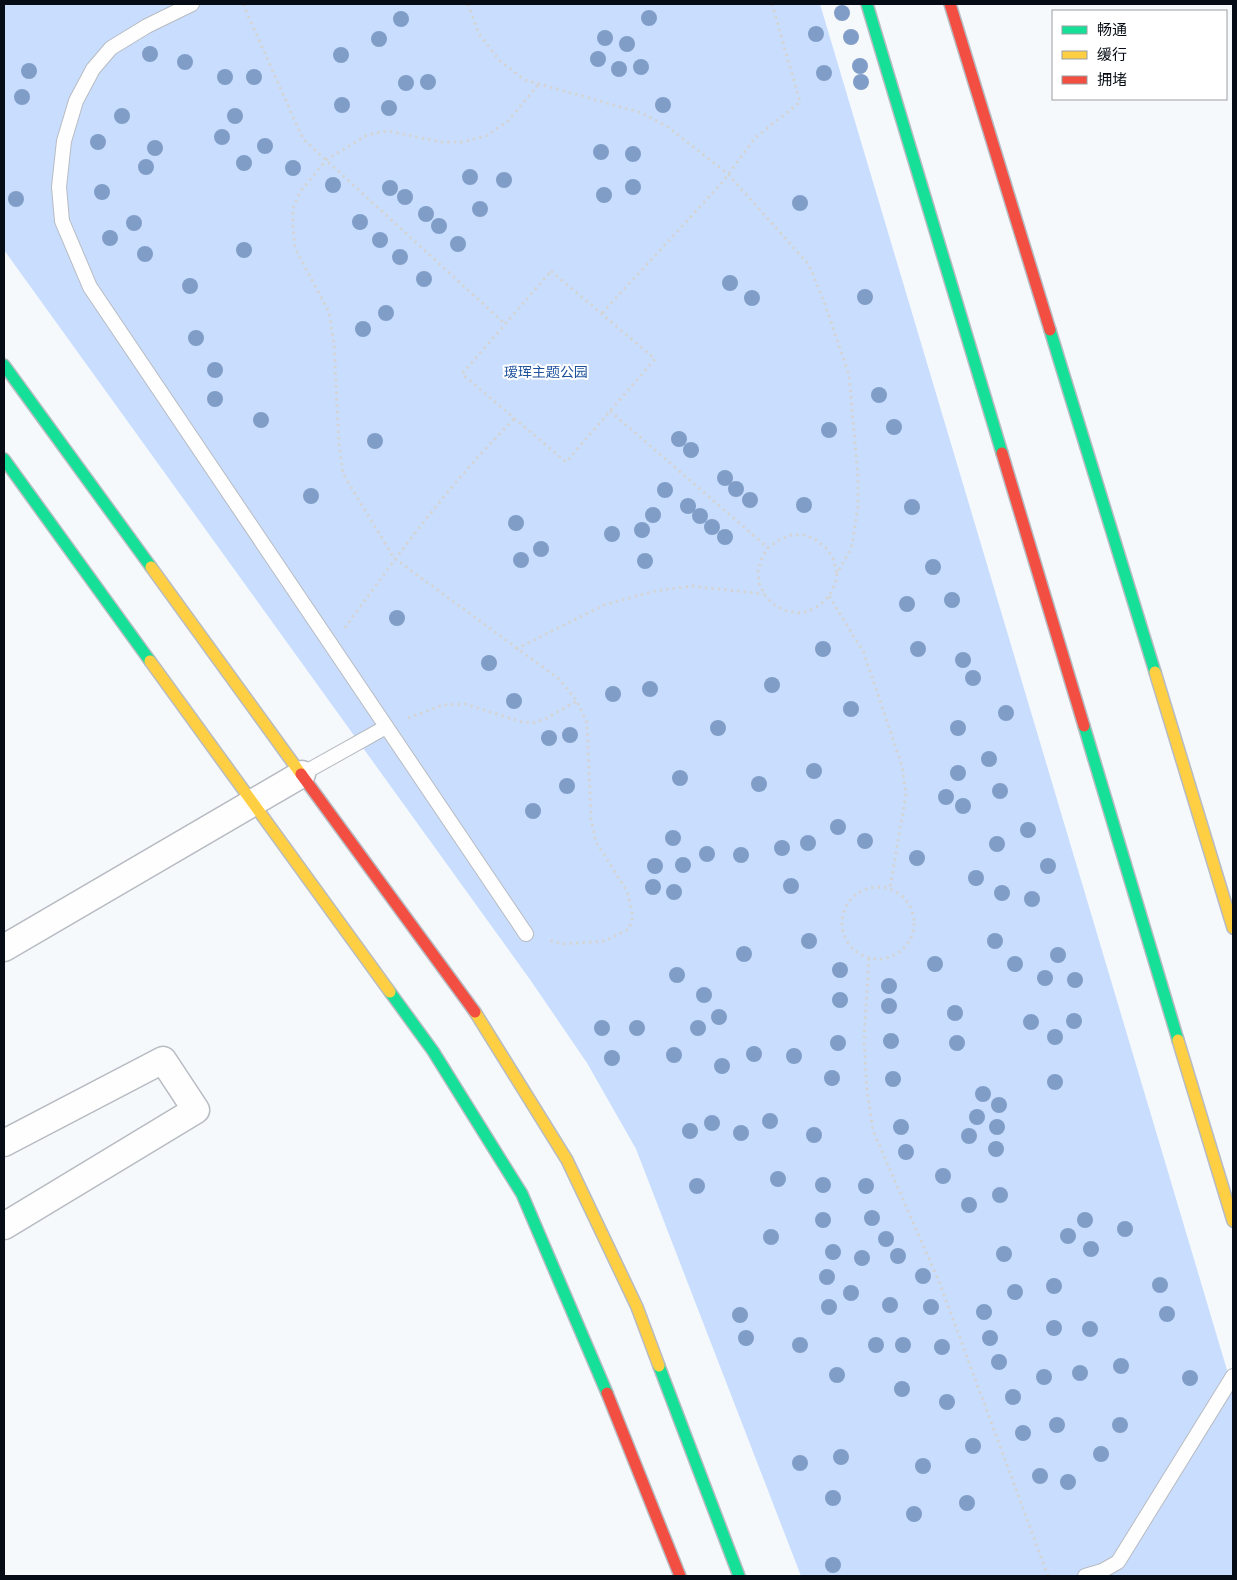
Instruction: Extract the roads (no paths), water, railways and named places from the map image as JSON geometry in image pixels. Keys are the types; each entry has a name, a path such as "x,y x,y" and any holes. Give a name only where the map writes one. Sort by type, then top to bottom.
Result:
{"main road":[{"path":"867,4 1233,1221"},
{"path":"950,4 1233,928"},
{"path":"4,365 478,1016 567,1160 637,1308 739,1576"},
{"path":"4,458 433,1050 522,1194 586,1342 680,1576"}],"street":[{"path":"4,948 302,774"},
{"path":"4,1144 163,1060 196,1110 4,1226"}],"lane":[{"path":"192,4 147,26 111,48 92,69 76,101 64,141 59,187 62,220 90,287 526,934"},
{"path":"302,774 386,727"},
{"path":"1085,1576 1102,1572 1118,1562 1233,1376"}],"park label":[{"name":"瑷珲主题公园","path":"546,372"}]}
